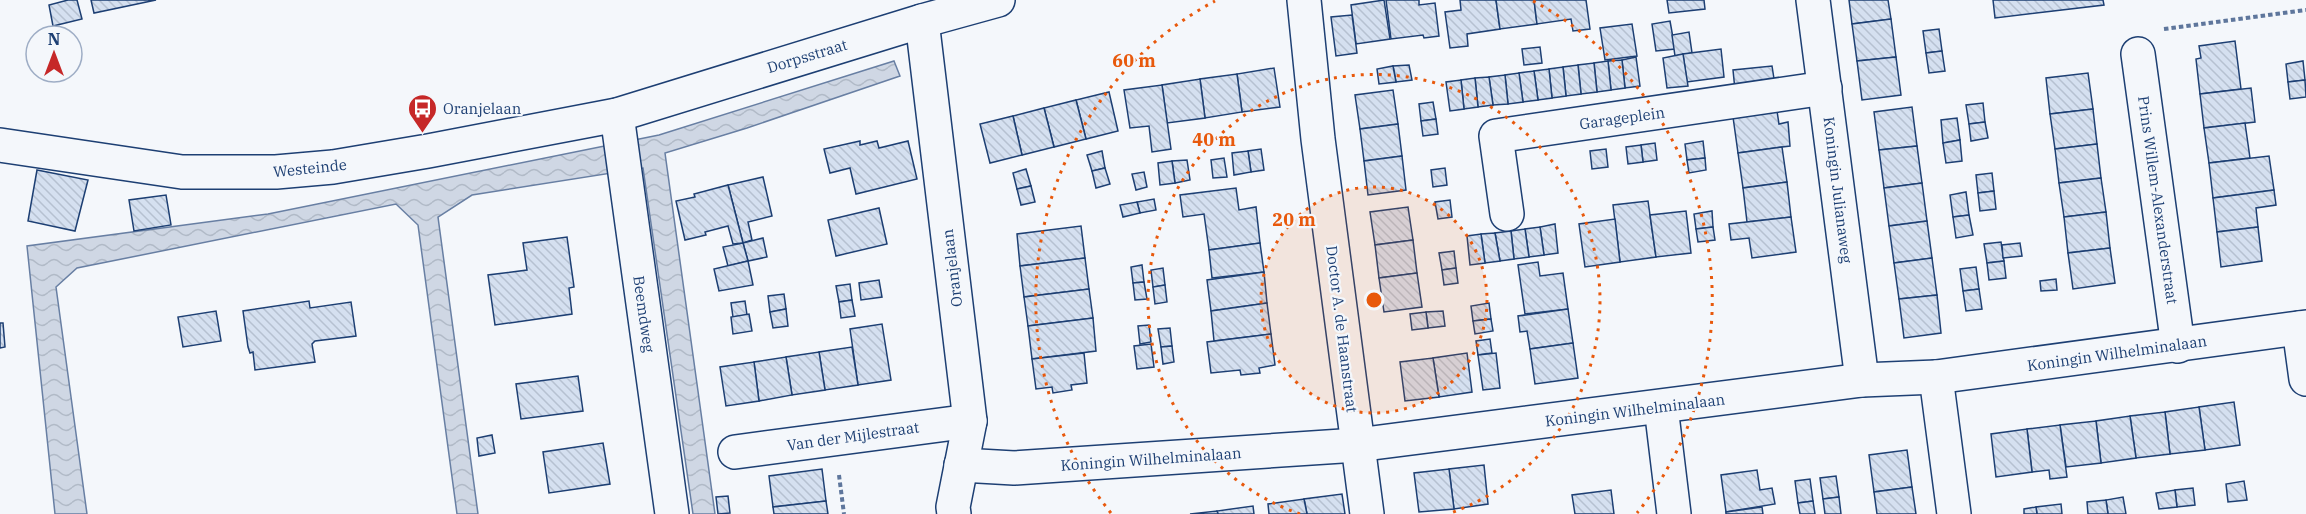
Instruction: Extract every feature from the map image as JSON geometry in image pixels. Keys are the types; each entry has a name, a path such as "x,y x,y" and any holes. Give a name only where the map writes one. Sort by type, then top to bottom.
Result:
{"street":[{"name":"Dorpsstraat","path":"616,115 998,0"},
{"name":"Doctor A. de Haanstraat","path":"1304,0 1318,139 1367,514"},
{"name":"Koningin Julianaweg","path":"1813,0 1862,380"},
{"name":"Oranjelaan","path":"922,21 970,421 953,507 954,514"},
{"name":"Prins Willem-Alexanderstraat","path":"2138,54 2178,346"},
{"name":"Garageplein","path":"1507,214 1496,136 1825,88"},
{"name":"Westeinde","path":"0,145 182,171 276,172 333,167 407,155 616,115"},
{"name":"Beemdweg","path":"616,115 672,514"},
{"name":"Koningin Wilhelminalaan","path":"961,465 1014,468 1357,445 1862,380 1936,377 2178,346 2303,327"},
{"path":"2303,327 2306,379"},
{"path":"1936,377 1954,514"},
{"path":"1661,407 1674,514"},
{"name":"Van der Mijlestraat","path":"735,452 970,421"}],"path":[{"path":"2138,54 2148,31 2306,10"}],"water":[{"path":"894,61 900,76 665,153 715,514 693,514 643,168 472,195 438,217 478,514 457,514 418,225 396,204 77,268 56,287 87,514 55,514 27,246 268,214 659,135"}],"building":[{"path":"77,0 82,19 53,24 49,5"},
{"path":"91,0 156,0 94,13"},
{"path":"1384,0 1390,39 1356,44 1351,5"},
{"path":"1386,0 1419,0 1419,5 1435,3 1439,36 1424,38 1423,35 1391,39"},
{"path":"1460,0 1496,0 1500,29 1467,34 1468,46 1450,48 1445,12 1461,10"},
{"path":"1496,0 1534,0 1537,24 1500,29"},
{"path":"1534,0 1586,0 1590,29 1573,31 1571,19 1537,24"},
{"path":"1667,0 1704,0 1705,9 1669,13"},
{"path":"1849,0 1888,0 1891,19 1852,24"},
{"path":"1993,0 2103,0 2104,5 1995,18"},
{"path":"1352,15 1357,53 1336,56 1331,17"},
{"path":"1891,19 1896,57 1857,61 1852,24"},
{"path":"1670,21 1675,49 1656,51 1652,24"},
{"path":"1632,24 1637,56 1605,60 1600,28"},
{"path":"1939,29 1942,51 1926,53 1923,31"},
{"path":"1689,32 1692,53 1675,56 1672,35"},
{"path":"2235,41 2241,89 2200,94 2196,59 2201,58 2199,46"},
{"path":"1540,47 1542,63 1524,65 1522,49"},
{"path":"1721,49 1724,77 1687,82 1683,54"},
{"path":"1942,51 1945,71 1929,73 1926,53"},
{"path":"1683,54 1688,86 1667,88 1663,58"},
{"path":"1636,57 1640,86 1625,88 1622,60"},
{"path":"1896,57 1901,95 1862,100 1857,61"},
{"path":"1622,60 1625,88 1611,90 1608,61"},
{"path":"1608,61 1611,90 1597,92 1594,63"},
{"path":"2303,61 2305,80 2288,82 2286,64"},
{"path":"1594,63 1597,92 1581,94 1578,65"},
{"path":"1409,65 1412,80 1396,82 1393,66"},
{"path":"1578,65 1581,94 1566,96 1563,67"},
{"path":"1393,66 1396,82 1379,84 1377,69"},
{"path":"1772,66 1775,85 1735,90 1733,70"},
{"path":"1563,67 1566,96 1552,98 1549,69"},
{"path":"1274,68 1280,107 1242,112 1237,74"},
{"path":"1549,69 1552,98 1538,100 1534,71"},
{"path":"1534,71 1538,100 1523,102 1519,73"},
{"path":"1519,73 1523,102 1508,104 1505,75"},
{"path":"2088,73 2093,109 2050,114 2046,78"},
{"path":"1237,74 1242,112 1205,118 1200,79"},
{"path":"1505,75 1508,104 1493,105 1489,77"},
{"path":"1489,77 1493,105 1478,107 1475,78"},
{"path":"1475,78 1478,107 1464,109 1461,80"},
{"path":"1200,79 1205,118 1167,123 1162,85"},
{"path":"1461,80 1464,109 1450,111 1446,82"},
{"path":"2305,80 2306,97 2290,99 2288,82"},
{"path":"1162,85 1171,149 1152,152 1149,126 1130,128 1124,90"},
{"path":"2251,88 2255,122 2204,128 2200,94"},
{"path":"1393,90 1398,124 1360,129 1355,95"},
{"path":"1109,92 1118,131 1086,139 1076,100"},
{"path":"1076,100 1086,139 1054,147 1044,108"},
{"path":"1433,102 1436,119 1421,121 1419,104"},
{"path":"1983,103 1985,122 1969,124 1966,105"},
{"path":"1912,107 1917,146 1879,150 1874,112"},
{"path":"1044,108 1054,147 1022,155 1013,116"},
{"path":"2093,109 2097,144 2055,149 2050,114"},
{"path":"1777,111 1779,124 1788,122 1790,146 1738,153 1733,117"},
{"path":"1013,116 1022,155 990,163 980,124"},
{"path":"1957,118 1960,140 1943,143 1941,120"},
{"path":"1436,119 1438,134 1423,136 1421,121"},
{"path":"1985,122 1988,138 1971,141 1969,124"},
{"path":"2245,123 2250,158 2209,163 2204,128"},
{"path":"1398,124 1402,156 1364,161 1360,129"},
{"path":"1960,140 1962,161 1946,163 1943,143"},
{"path":"860,141 860,145 877,141 879,148 908,141 917,179 856,194 850,168 830,173 824,149"},
{"path":"1703,141 1705,158 1687,160 1685,144"},
{"path":"1655,143 1657,160 1643,162 1641,145"},
{"path":"2097,144 2101,178 2059,183 2055,149"},
{"path":"1641,145 1643,162 1628,164 1626,147"},
{"path":"1917,146 1922,183 1884,188 1879,150"},
{"path":"1782,147 1787,182 1743,188 1738,153"},
{"path":"1261,149 1264,170 1251,172 1248,151"},
{"path":"1606,149 1608,167 1592,169 1590,151"},
{"path":"1102,151 1105,168 1092,171 1087,155"},
{"path":"1248,151 1251,172 1234,175 1232,153"},
{"path":"1402,156 1406,190 1368,195 1364,161"},
{"path":"2269,156 2274,190 2213,198 2209,163"},
{"path":"1224,158 1227,177 1213,178 1211,160"},
{"path":"1705,158 1706,170 1689,173 1687,160"},
{"path":"1187,160 1190,180 1175,183 1172,161"},
{"path":"1172,161 1175,183 1160,185 1158,163"},
{"path":"1105,168 1110,184 1096,188 1092,171"},
{"path":"1445,168 1447,185 1433,187 1431,170"},
{"path":"1026,169 1031,186 1017,189 1013,173"},
{"path":"37,170 88,180 75,231 28,221"},
{"path":"1144,172 1147,187 1136,190 1132,174"},
{"path":"1992,173 1994,191 1978,193 1976,175"},
{"path":"763,177 772,216 748,222 752,240 743,243 728,185"},
{"path":"2101,178 2106,212 2064,217 2059,183"},
{"path":"1787,182 1791,217 1747,222 1743,188"},
{"path":"1922,183 1927,221 1889,226 1884,188"},
{"path":"728,185 743,243 733,244 728,226 685,240 676,201"},
{"path":"1031,186 1035,202 1021,205 1017,189"},
{"path":"1236,188 1239,210 1256,207 1260,243 1209,250 1204,214 1183,217 1180,195"},
{"path":"2274,190 2276,205 2256,208 2258,227 2217,232 2213,198"},
{"path":"1994,191 1996,209 1980,211 1978,193"},
{"path":"1966,192 1969,215 1953,217 1950,195"},
{"path":"166,195 171,225 134,231 129,200"},
{"path":"1154,199 1156,210 1140,213 1137,202"},
{"path":"1450,200 1452,217 1438,219 1435,202"},
{"path":"1648,201 1656,257 1620,262 1613,205"},
{"path":"1137,202 1140,213 1123,217 1120,205"},
{"path":"1408,207 1413,240 1375,245 1370,212"},
{"path":"879,208 887,244 836,256 828,220"},
{"path":"1686,211 1691,253 1656,257 1650,215"},
{"path":"1712,211 1713,227 1696,229 1694,214"},
{"path":"2106,212 2110,248 2068,253 2064,217"},
{"path":"1969,215 1973,235 1956,238 1953,217"},
{"path":"1791,217 1796,252 1752,258 1749,238 1731,240 1729,224"},
{"path":"1615,219 1620,262 1585,267 1579,224"},
{"path":"1927,221 1932,258 1894,263 1889,226"},
{"path":"1555,224 1558,253 1544,255 1540,227"},
{"path":"1081,226 1085,258 1020,266 1017,234"},
{"path":"1540,227 1544,255 1529,257 1525,229"},
{"path":"1713,227 1715,240 1698,242 1696,229"},
{"path":"2258,227 2262,261 2221,267 2217,232"},
{"path":"1525,229 1529,257 1514,259 1511,231"},
{"path":"1511,231 1514,259 1500,261 1495,233"},
{"path":"1495,233 1500,261 1485,263 1481,234"},
{"path":"1481,234 1485,263 1470,265 1467,236"},
{"path":"567,237 574,287 569,288 572,314 495,325 488,275 527,270 523,243"},
{"path":"763,238 767,257 748,261 743,243"},
{"path":"1413,240 1417,273 1379,278 1375,245"},
{"path":"2001,242 2004,261 1987,263 1984,244"},
{"path":"743,243 748,261 728,266 723,247"},
{"path":"1260,243 1264,272 1212,278 1209,250"},
{"path":"2020,243 2022,256 2003,258 2002,245"},
{"path":"2110,248 2115,283 2073,289 2068,253"},
{"path":"1454,251 1456,268 1442,270 1439,253"},
{"path":"1085,258 1089,289 1024,297 1020,266"},
{"path":"1932,258 1937,295 1899,299 1894,263"},
{"path":"748,261 753,285 719,291 714,269"},
{"path":"2004,261 2006,278 1989,280 1987,263"},
{"path":"1538,262 1540,276 1563,273 1568,309 1525,314 1518,265"},
{"path":"1142,265 1144,282 1133,283 1131,267"},
{"path":"1976,267 1979,289 1963,291 1960,269"},
{"path":"1163,268 1165,285 1153,287 1151,270"},
{"path":"1456,268 1458,283 1444,285 1442,270"},
{"path":"1264,272 1267,303 1211,311 1207,280"},
{"path":"1417,273 1422,307 1384,312 1379,278"},
{"path":"2056,279 2057,290 2041,291 2040,281"},
{"path":"879,280 882,297 861,300 859,283"},
{"path":"1144,282 1147,299 1135,300 1133,283"},
{"path":"850,284 852,300 839,302 836,286"},
{"path":"1165,285 1167,302 1155,304 1153,287"},
{"path":"1089,289 1093,318 1028,326 1024,297"},
{"path":"1979,289 1982,309 1966,311 1963,291"},
{"path":"784,294 786,309 770,312 768,296"},
{"path":"1937,295 1941,333 1904,338 1899,299"},
{"path":"852,300 855,316 841,318 839,302"},
{"path":"309,301 310,308 351,302 356,336 315,341 312,344 315,362 255,370 253,352 250,353 248,347 243,311"},
{"path":"745,301 747,315 733,317 731,303"},
{"path":"1267,303 1271,334 1214,341 1211,311"},
{"path":"1489,303 1491,319 1473,321 1471,306"},
{"path":"786,309 788,326 773,328 770,312"},
{"path":"1568,309 1573,343 1530,349 1527,331 1520,332 1518,316"},
{"path":"216,311 221,341 183,347 178,317"},
{"path":"1443,311 1445,326 1428,328 1426,312"},
{"path":"1426,312 1428,328 1412,330 1410,314"},
{"path":"749,314 752,331 733,334 731,317"},
{"path":"1093,318 1096,351 1032,359 1028,326"},
{"path":"1491,319 1493,331 1475,334 1473,321"},
{"path":"0,323 3,323 5,347 0,348"},
{"path":"882,324 891,380 858,385 850,329"},
{"path":"1149,325 1151,342 1140,344 1138,326"},
{"path":"1170,328 1172,346 1161,347 1158,329"},
{"path":"1271,334 1275,365 1259,368 1260,373 1241,375 1240,370 1211,373 1207,342"},
{"path":"1490,339 1492,353 1478,355 1476,341"},
{"path":"1573,343 1578,378 1535,384 1530,349"},
{"path":"1151,344 1154,367 1137,369 1134,346"},
{"path":"1172,346 1174,362 1163,364 1161,347"},
{"path":"852,347 858,385 825,390 819,352"},
{"path":"819,352 825,390 792,395 786,357"},
{"path":"1084,353 1087,383 1071,385 1072,390 1053,393 1052,387 1036,389 1032,359"},
{"path":"1467,353 1472,392 1439,397 1433,358"},
{"path":"1496,353 1500,388 1483,390 1478,355"},
{"path":"786,357 792,395 759,401 754,362"},
{"path":"1433,358 1439,397 1405,401 1400,362"},
{"path":"754,362 759,401 726,406 720,367"},
{"path":"578,376 583,411 521,419 516,384"},
{"path":"2234,402 2240,445 2205,450 2199,407"},
{"path":"2199,407 2205,450 2170,454 2165,412"},
{"path":"2165,412 2170,454 2136,458 2130,416"},
{"path":"2130,416 2136,458 2101,463 2096,421"},
{"path":"2096,421 2101,463 2066,467 2060,425"},
{"path":"2060,425 2067,477 2050,479 2049,470 2032,472 2027,429"},
{"path":"2027,429 2032,472 1996,477 1991,434"},
{"path":"492,435 495,453 479,456 477,438"},
{"path":"603,443 610,484 549,493 543,452"},
{"path":"1907,450 1912,487 1874,492 1869,455"},
{"path":"1484,465 1488,504 1454,509 1449,469"},
{"path":"822,469 826,501 773,507 769,476"},
{"path":"1449,469 1454,509 1419,512 1414,473"},
{"path":"1757,470 1760,490 1772,488 1775,504 1726,512 1721,475"},
{"path":"1836,476 1839,497 1823,499 1820,478"},
{"path":"1810,479 1813,501 1798,503 1795,481"},
{"path":"2244,481 2247,500 2228,502 2226,484"},
{"path":"1912,487 1916,514 1877,514 1874,492"},
{"path":"2193,488 2195,505 2177,507 2175,490"},
{"path":"1611,490 1614,514 1575,514 1572,495"},
{"path":"2175,490 2177,507 2159,509 2156,493"},
{"path":"1342,494 1345,514 1307,514 1304,499"},
{"path":"728,496 730,513 718,514 716,497"},
{"path":"1839,497 1841,514 1825,514 1823,499"},
{"path":"2123,497 2126,514 2108,514 2106,500"},
{"path":"1304,499 1307,514 1269,514 1268,504"},
{"path":"2106,500 2108,514 2088,514 2087,502"},
{"path":"826,501 828,514 774,514 773,507"},
{"path":"1813,501 1815,514 1800,514 1798,503"},
{"path":"2061,504 2062,514 2037,514 2036,507"},
{"path":"1253,506 1254,514 1218,514 1217,511"},
{"path":"1762,507 1763,514 1726,514 1726,512"},
{"path":"2036,507 2037,514 2024,514 2024,509"},
{"path":"1217,511 1218,514 1190,514"}],"place":[{"name":"Oranjelaan","path":"422,134"}]}
